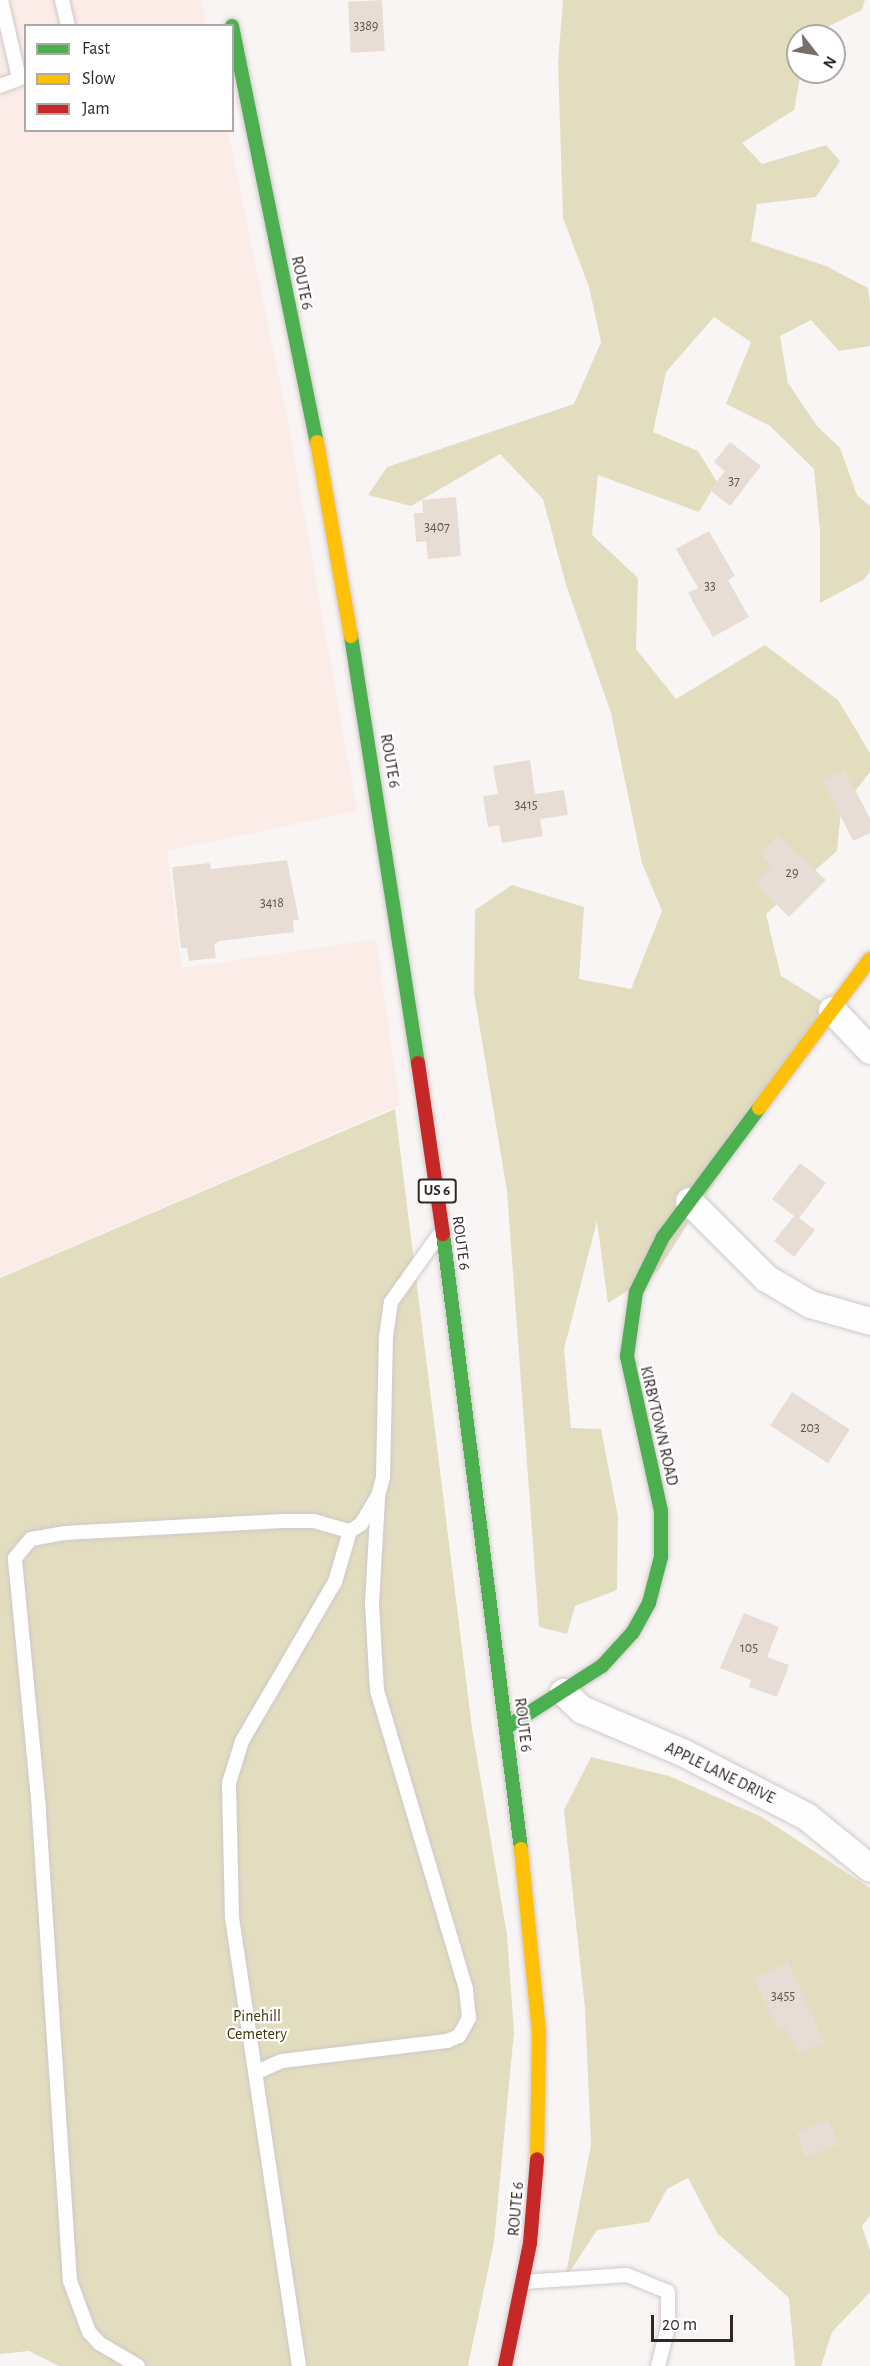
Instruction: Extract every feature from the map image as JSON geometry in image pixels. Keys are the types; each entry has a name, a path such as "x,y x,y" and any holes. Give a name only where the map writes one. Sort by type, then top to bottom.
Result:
{"main road":[{"name":"ROUTE 6","path":"229,9 232,24"},
{"name":"ROUTE 6","path":"234,36 340,564 383,816 442,1229 507,1727 540,2032 539,2127 523,2282 505,2366"},
{"name":"KIRBYTOWN ROAD","path":"507,1727 602,1666 633,1632 658,1573 660,1511 631,1386 628,1325 652,1255 688,1201 870,959"}],"street":[{"path":"832,1010 870,1050"},
{"path":"688,1201 766,1278 810,1304 870,1321"},
{"name":"APPLE LANE DRIVE","path":"563,1692 581,1709 682,1752 806,1816 870,1868"}],"lane":[{"path":"0,86 22,77 1,0"},
{"path":"62,0 68,24"},
{"path":"257,2072 282,2061 447,2041 459,2036 469,2018 466,1989 377,1691 372,1603 391,1302 442,1229"},
{"path":"299,2366 257,2072 232,1917 231,1768 242,1741 334,1582 350,1531 361,1524 378,1496"},
{"path":"138,2366 99,2343 89,2332 70,2281 39,1809 15,1558 31,1539 65,1533 282,1521 314,1521 350,1531"},
{"path":"523,2282 627,2275 668,2292 668,2327 658,2366"}],"shaded area":[{"path":"0,0 201,0 207,24 24,24 24,132 228,132 287,416 357,811 167,851 182,968 376,939 400,1105 0,1277"}],"green space":[{"path":"563,0 865,0 862,10 833,24 786,24 786,84 799,84 794,110 742,143 762,164 826,145 840,161 816,197 757,204 751,241 826,266 868,288 870,346 839,351 811,320 780,336 788,383 817,426 840,448 857,495 870,506 870,572 863,580 820,603 820,531 814,469 770,426 726,404 751,342 714,317 666,372 653,432 698,451 717,482 699,512 598,475 592,535 638,578 636,649 676,699 765,645 838,700 870,753 870,772 841,809 837,851 766,914 781,976 828,1005 657,1272 608,1303 597,1221 564,1349 571,1428 601,1429 618,1517 617,1590 575,1606 567,1634 539,1627 507,1191 474,993 475,910 512,885 584,907 579,979 631,989 662,911 642,863 611,713 566,585 543,499 500,454 411,506 368,495 387,467 574,404 601,342 589,287 563,218 558,63"},
{"name":"Pinehill Cemetery","path":"395,1109 472,1728 507,1935 514,2032 494,2242 468,2366 59,2366 29,2351 0,2354 0,1278"},
{"path":"591,1757 669,1776 762,1817 870,1888 870,2216 862,2226 870,2251 870,2292 832,2332 821,2366 795,2366 789,2298 717,2233 688,2178 667,2189 649,2222 597,2230 565,2279 591,2145 585,2009 564,1810"}],"building":[{"path":"382,0 385,51 351,53 348,2"},
{"path":"730,442 761,466 730,506 710,490 725,471 714,462"},
{"path":"456,497 461,556 428,559 426,541 416,542 414,513 423,513 422,500"},
{"path":"709,531 735,576 728,580 749,617 713,637 688,593 698,588 676,549"},
{"path":"530,760 535,794 564,790 568,815 540,819 543,836 502,843 499,825 488,827 483,796 498,794 493,766"},
{"path":"845,770 870,819 870,833 853,841 823,781"},
{"path":"778,836 826,880 789,917 755,883 772,866 760,853"},
{"path":"287,860 299,920 293,920 294,932 219,941 214,945 216,958 189,961 187,948 181,948 172,867 210,863 211,869"},
{"path":"800,1163 826,1183 799,1218 815,1230 794,1257 774,1241 794,1216 772,1199"},
{"path":"792,1392 850,1430 828,1463 770,1426"},
{"path":"744,1613 779,1627 767,1657 789,1665 777,1697 749,1687 751,1680 720,1668"},
{"path":"788,1962 824,2042 798,2054 785,2027 778,2030 754,1979"},
{"path":"829,2120 838,2144 806,2157 796,2133"}],"traffic: fast":[{"path":"234,36 317,442"},
{"path":"351,636 418,1063"},
{"path":"507,1727 602,1666 633,1632 649,1603 661,1557 661,1511 627,1356 636,1292 663,1237 759,1108"},
{"path":"443,1234 521,1849"}],"traffic: slow":[{"path":"317,442 351,636"},
{"path":"759,1108 870,959"},
{"path":"521,1849 539,2032 537,2159"}],"traffic: jam":[{"path":"418,1063 443,1234"},
{"path":"505,2366 530,2243 537,2159"}]}
